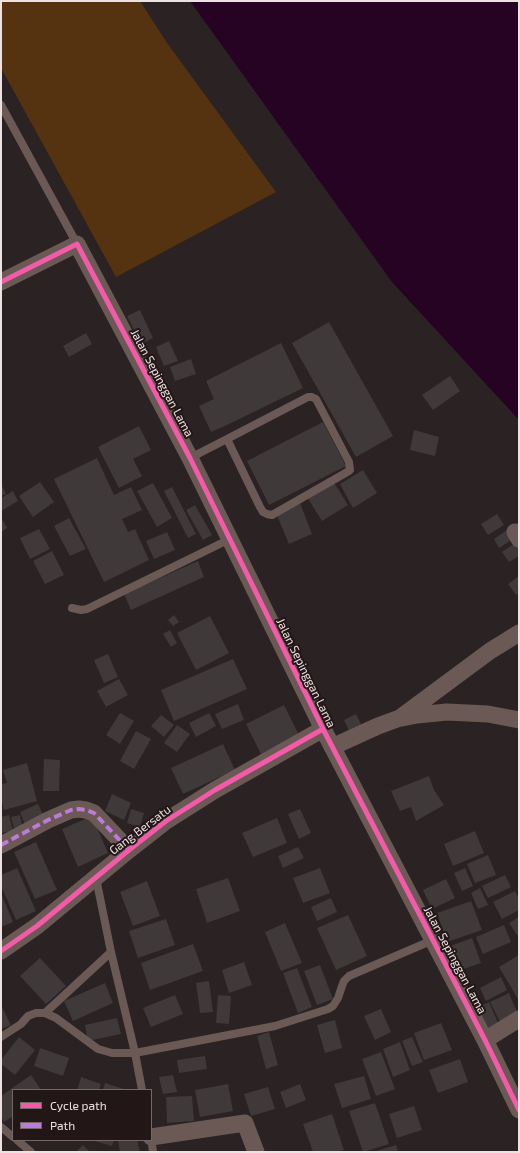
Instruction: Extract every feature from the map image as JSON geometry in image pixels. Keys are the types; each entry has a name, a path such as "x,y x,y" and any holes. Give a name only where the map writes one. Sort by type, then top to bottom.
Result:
{"street":[{"path":"1,282 77,244"},
{"name":"Jalan Sepinggan Lama","path":"77,244 190,458 332,747 485,1040 519,1110"},
{"path":"397,719 490,651 519,633"},
{"path":"332,747 378,726 397,719 417,715 447,712 488,714 519,720"},
{"name":"Gang Bersatu","path":"1,951 37,926 128,850 166,821 215,790 323,728"},
{"name":"Gang Bersatu","path":"1,845 48,820 71,810 79,809 94,813 128,850"},
{"path":"485,1040 519,1019"},
{"path":"152,1137 245,1122 256,1152"}],"lane":[{"name":"Jalan Sepinggan Lama","path":"1,105 77,244"},
{"path":"190,458 308,397 312,397 316,399 349,462 350,470 272,515 267,514 263,512 260,507 227,439"},
{"path":"72,608 81,610 87,609 230,539"},
{"path":"96,877 142,1089"},
{"path":"1,1037 21,1024 28,1016 36,1013 45,1013 56,1018 98,1049 112,1053 135,1054 275,1026 328,1009 333,1006 338,998 344,981 350,976 433,940"},
{"path":"45,1013 111,952"},
{"path":"1,1127 12,1136"},
{"path":"18,1141 31,1152"},
{"path":"152,1141 153,1152"}],"shaded area":[{"path":"1,1 140,1 167,43 276,192 116,277 1,68"},
{"path":"190,1 519,1 519,420 392,282"}],"building":[{"path":"140,310 153,338 141,344 127,316"},
{"path":"329,322 393,436 356,457 292,343"},
{"path":"86,333 92,344 69,357 63,346"},
{"path":"169,341 178,361 164,366 156,347"},
{"path":"281,343 303,388 211,432 199,406 214,399 206,381"},
{"path":"191,359 196,374 175,381 170,367"},
{"path":"450,376 460,391 433,410 422,395"},
{"path":"323,422 346,466 269,505 247,461"},
{"path":"139,426 151,450 133,459 142,476 119,488 98,447"},
{"path":"414,430 439,437 435,456 410,450"},
{"path":"97,458 114,495 131,487 142,510 122,519 128,532 135,529 149,560 104,582 54,479"},
{"path":"363,470 377,493 353,508 340,484"},
{"path":"333,481 348,505 322,521 307,497"},
{"path":"40,482 54,502 33,517 19,496"},
{"path":"153,483 172,518 157,527 137,491"},
{"path":"1,484 6,494 1,496"},
{"path":"172,487 196,534 188,538 164,491"},
{"path":"13,491 18,501 1,511 1,498"},
{"path":"300,503 312,534 289,544 276,513"},
{"path":"195,505 212,535 203,540 186,510"},
{"path":"497,514 504,525 488,535 481,524"},
{"path":"1,518 7,528 1,532"},
{"path":"69,518 86,549 70,556 54,526"},
{"path":"39,529 50,549 30,559 20,538"},
{"path":"507,530 513,539 499,548 494,539"},
{"path":"167,532 175,550 154,559 146,541"},
{"path":"518,541 519,556 509,562 502,552"},
{"path":"52,551 64,575 45,584 33,561"},
{"path":"198,561 204,577 131,610 124,594"},
{"path":"519,576 519,593 516,595 508,584"},
{"path":"174,615 179,622 173,626 168,620"},
{"path":"210,616 229,653 196,670 177,633"},
{"path":"170,630 177,643 171,647 163,634"},
{"path":"108,654 118,677 104,683 94,660"},
{"path":"233,659 247,689 174,721 161,690"},
{"path":"119,679 128,695 106,707 97,691"},
{"path":"238,704 244,720 222,729 215,714"},
{"path":"284,705 300,737 262,756 246,724"},
{"path":"120,713 134,721 120,744 106,735"},
{"path":"209,713 216,726 196,737 189,723"},
{"path":"356,714 362,726 350,733 344,720"},
{"path":"161,715 174,725 164,737 151,726"},
{"path":"177,725 190,734 177,752 164,743"},
{"path":"136,731 151,739 134,769 120,761"},
{"path":"223,744 235,770 183,794 171,768"},
{"path":"44,759 60,760 59,791 43,791"},
{"path":"27,763 37,801 4,810 1,799 1,784 7,783 3,770"},
{"path":"429,776 434,790 444,805 416,821 411,807 400,811 391,791"},
{"path":"112,794 131,803 124,820 105,811"},
{"path":"38,804 45,819 26,827 20,812"},
{"path":"131,809 144,813 140,827 127,823"},
{"path":"300,809 311,833 299,839 288,814"},
{"path":"9,815 13,831 1,833 1,817"},
{"path":"20,815 23,829 15,831 11,817"},
{"path":"92,816 108,853 78,867 62,829"},
{"path":"277,818 287,843 253,857 242,833"},
{"path":"475,831 484,853 453,866 444,844"},
{"path":"36,842 57,890 35,899 14,852"},
{"path":"298,847 304,858 283,868 278,856"},
{"path":"488,855 496,875 475,883 467,864"},
{"path":"17,868 36,911 16,920 1,886 1,875"},
{"path":"320,868 330,893 303,903 293,878"},
{"path":"465,868 473,886 462,891 454,873"},
{"path":"505,875 511,887 488,898 482,886"},
{"path":"228,878 240,911 207,923 196,889"},
{"path":"446,879 455,898 432,909 423,890"},
{"path":"147,881 160,916 133,926 120,892"},
{"path":"480,888 488,905 478,909 471,893"},
{"path":"515,891 519,899 519,910 502,919 493,902"},
{"path":"1,893 13,922 1,927"},
{"path":"331,898 337,912 317,921 311,907"},
{"path":"471,901 482,930 447,942 437,913"},
{"path":"348,915 367,956 336,970 317,928"},
{"path":"519,917 519,934 517,935 509,923"},
{"path":"166,919 175,945 138,958 129,931"},
{"path":"285,923 302,963 281,971 265,932"},
{"path":"504,925 511,942 483,954 476,937"},
{"path":"472,938 481,963 458,971 450,946"},
{"path":"193,944 203,971 150,990 141,963"},
{"path":"519,955 519,1001 499,967"},
{"path":"40,958 66,986 46,1004 20,976"},
{"path":"244,962 252,985 229,993 222,970"},
{"path":"320,965 333,999 317,1005 304,971"},
{"path":"297,968 312,1007 298,1013 283,973"},
{"path":"501,977 507,990 486,1001 480,988"},
{"path":"209,981 213,1012 200,1013 196,983"},
{"path":"105,983 113,1003 73,1021 64,1001"},
{"path":"509,993 518,1014 500,1022 490,1002"},
{"path":"175,995 183,1014 151,1027 143,1008"},
{"path":"218,995 231,996 229,1024 216,1023"},
{"path":"489,1002 499,1025 486,1030 476,1008"},
{"path":"1,1005 11,1025 1,1029"},
{"path":"381,1009 391,1032 375,1040 364,1016"},
{"path":"117,1018 121,1034 88,1041 85,1025"},
{"path":"335,1020 342,1048 325,1053 317,1025"},
{"path":"441,1023 452,1050 424,1060 414,1033"},
{"path":"269,1032 278,1065 266,1069 257,1036"},
{"path":"19,1037 35,1050 15,1075 1,1064 1,1060"},
{"path":"412,1037 423,1062 412,1066 402,1041"},
{"path":"400,1042 410,1070 393,1077 383,1049"},
{"path":"40,1048 69,1058 63,1076 34,1066"},
{"path":"381,1052 395,1089 376,1096 362,1059"},
{"path":"205,1056 207,1069 179,1073 177,1060"},
{"path":"460,1059 468,1082 438,1093 429,1070"},
{"path":"31,1075 40,1089 12,1089 12,1117 4,1122 1,1117 1,1096"},
{"path":"173,1075 177,1092 163,1094 159,1077"},
{"path":"364,1076 371,1099 342,1108 334,1084"},
{"path":"81,1077 101,1084 99,1089 77,1089"},
{"path":"105,1083 124,1089 103,1089"},
{"path":"228,1084 233,1111 200,1117 195,1090"},
{"path":"300,1084 306,1100 286,1108 280,1092"},
{"path":"268,1087 275,1109 251,1116 244,1094"},
{"path":"192,1096 194,1121 167,1123 166,1097"},
{"path":"375,1103 389,1144 363,1152 349,1111"},
{"path":"414,1106 422,1130 397,1138 389,1114"},
{"path":"332,1114 344,1150 338,1152 313,1152 303,1124"},
{"path":"94,1141 114,1141 112,1146"},
{"path":"118,1141 137,1141 140,1152 120,1152"},
{"path":"83,1145 90,1152 76,1152"},
{"path":"396,1145 398,1152 373,1152"}],"marked path":[{"path":"1,845 48,820 71,810 79,809 94,813 129,850"}],"cycle path":[{"path":"1,282 77,244 190,458 323,729 485,1040 519,1110"},
{"path":"1,951 37,926 166,821 215,790 323,729"}]}
